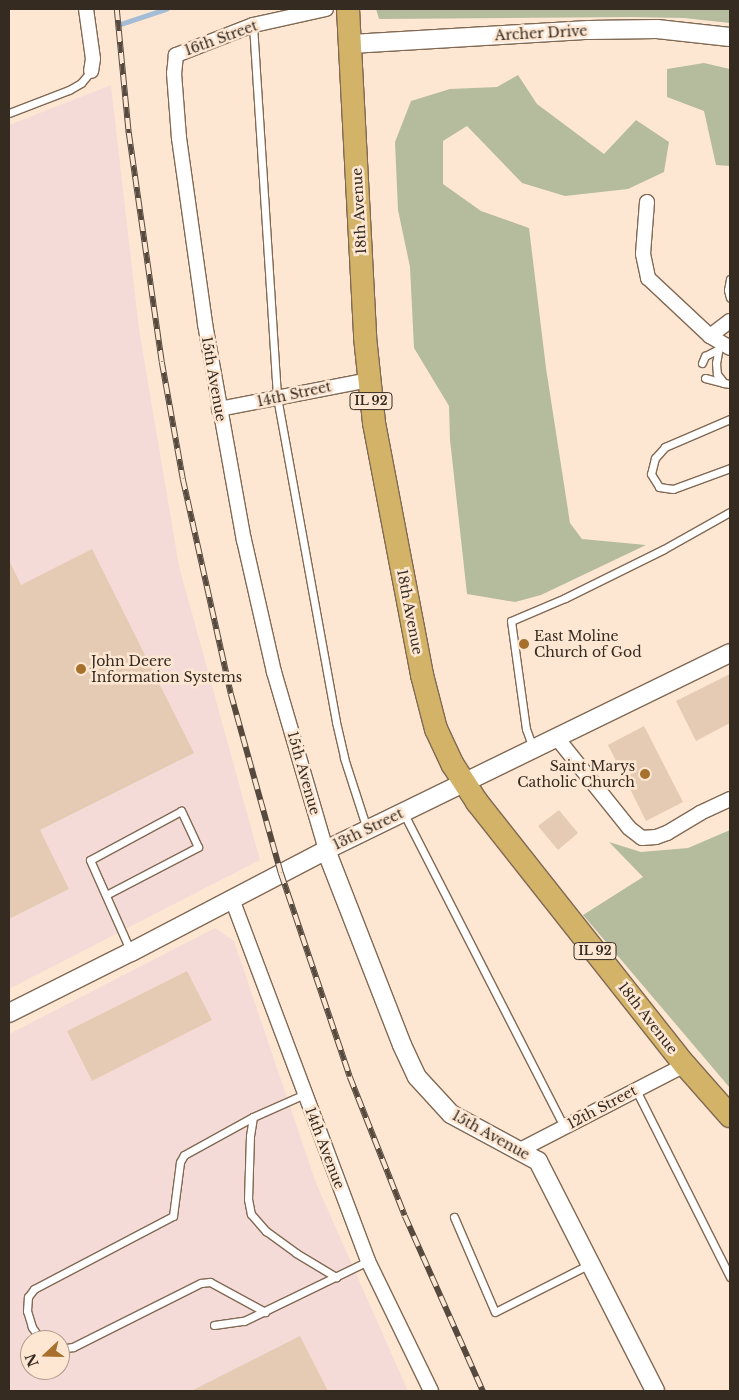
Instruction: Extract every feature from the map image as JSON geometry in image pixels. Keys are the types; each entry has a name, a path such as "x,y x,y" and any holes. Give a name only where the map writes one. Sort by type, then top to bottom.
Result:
{"main road":[{"name":"18th Avenue","path":"348,9 365,337 369,380 374,423 429,706 444,746 464,781 685,1065 730,1116"}],"street":[{"path":"86,9 93,59 91,71"},
{"name":"16th Street","path":"176,55 253,25 326,9"},
{"name":"Archer Drive","path":"351,44 589,30 657,29 730,37"},
{"name":"15th Avenue","path":"176,55 174,73 179,138 219,409 255,595 274,672 326,850 402,1045 417,1077 430,1094 451,1114 538,1161 654,1391"},
{"path":"647,202 643,254 648,278 719,344 730,321"},
{"name":"14th Street","path":"219,409 369,380"},
{"name":"13th Street","path":"9,1013 464,781 557,738 730,653"},
{"path":"557,738 629,828 642,838 667,833 700,813 730,799"},
{"name":"14th Avenue","path":"232,899 368,1261 431,1391"},
{"name":"12th Street","path":"520,1150 685,1065"}],"lane":[{"path":"253,25 277,397 336,722 344,758 367,830"},
{"path":"9,113 69,90 81,83 91,71"},
{"path":"730,280 728,290 730,298"},
{"path":"702,363 705,356 719,344"},
{"path":"719,344 717,374 727,384"},
{"path":"705,378 727,384"},
{"path":"730,419 665,448 655,458 651,474 659,487 673,489 730,468"},
{"path":"533,749 526,729 511,621 565,598 664,549 730,512"},
{"path":"106,895 198,847 181,811 90,860 131,952"},
{"path":"403,812 564,1127"},
{"path":"636,1090 730,1277"},
{"path":"34,1330 27,1311 28,1297 34,1289 173,1216 180,1162 184,1155 253,1117 305,1094"},
{"path":"253,1117 250,1136 248,1199 251,1214 256,1223 280,1242 336,1277"},
{"path":"454,1217 495,1312 591,1264"},
{"path":"214,1325 244,1321 368,1261"},
{"path":"70,1347 202,1283 210,1282 265,1312"}],"shaded area":[{"path":"111,85 139,329 179,566 260,860 9,989 9,125"},
{"path":"215,928 234,941 316,1183 408,1391 9,1391 9,1034"}],"green space":[{"path":"376,9 730,9 730,23 684,18 631,17 379,19"},
{"path":"704,63 730,69 730,166 716,165 704,111 667,97 667,69"},
{"path":"518,75 537,104 604,154 636,120 669,142 664,172 628,189 565,196 522,183 467,126 443,141 443,184 481,211 529,228 546,368 570,523 582,539 646,545 541,595 515,602 467,594 450,440 449,406 414,348 410,267 398,210 395,142 411,101 450,89 497,87"},
{"path":"730,830 730,1088 583,915 643,877 609,842 641,852 688,848"}],"building":[{"name":"John Deere Information Systems","path":"92,549 194,753 40,830 69,889 9,919 9,560 21,585"},
{"path":"730,674 730,723 696,741 676,701"},
{"name":"Saint Marys Catholic Church","path":"644,726 683,802 646,821 608,745"},
{"path":"559,810 578,833 558,850 538,826"},
{"path":"187,971 212,1020 92,1081 67,1031"},
{"path":"300,1336 328,1391 191,1391"}],"waterway":[{"path":"118,25 166,9"}],"railway":[{"path":"117,9 129,133 162,362 183,479 231,694 281,873 350,1077 405,1216 483,1391"}],"place":[{"name":"East Moline Church of God","path":"524,644"},
{"name":"John Deere Information Systems","path":"81,669"},
{"name":"Saint Marys Catholic Church","path":"645,774"}]}
